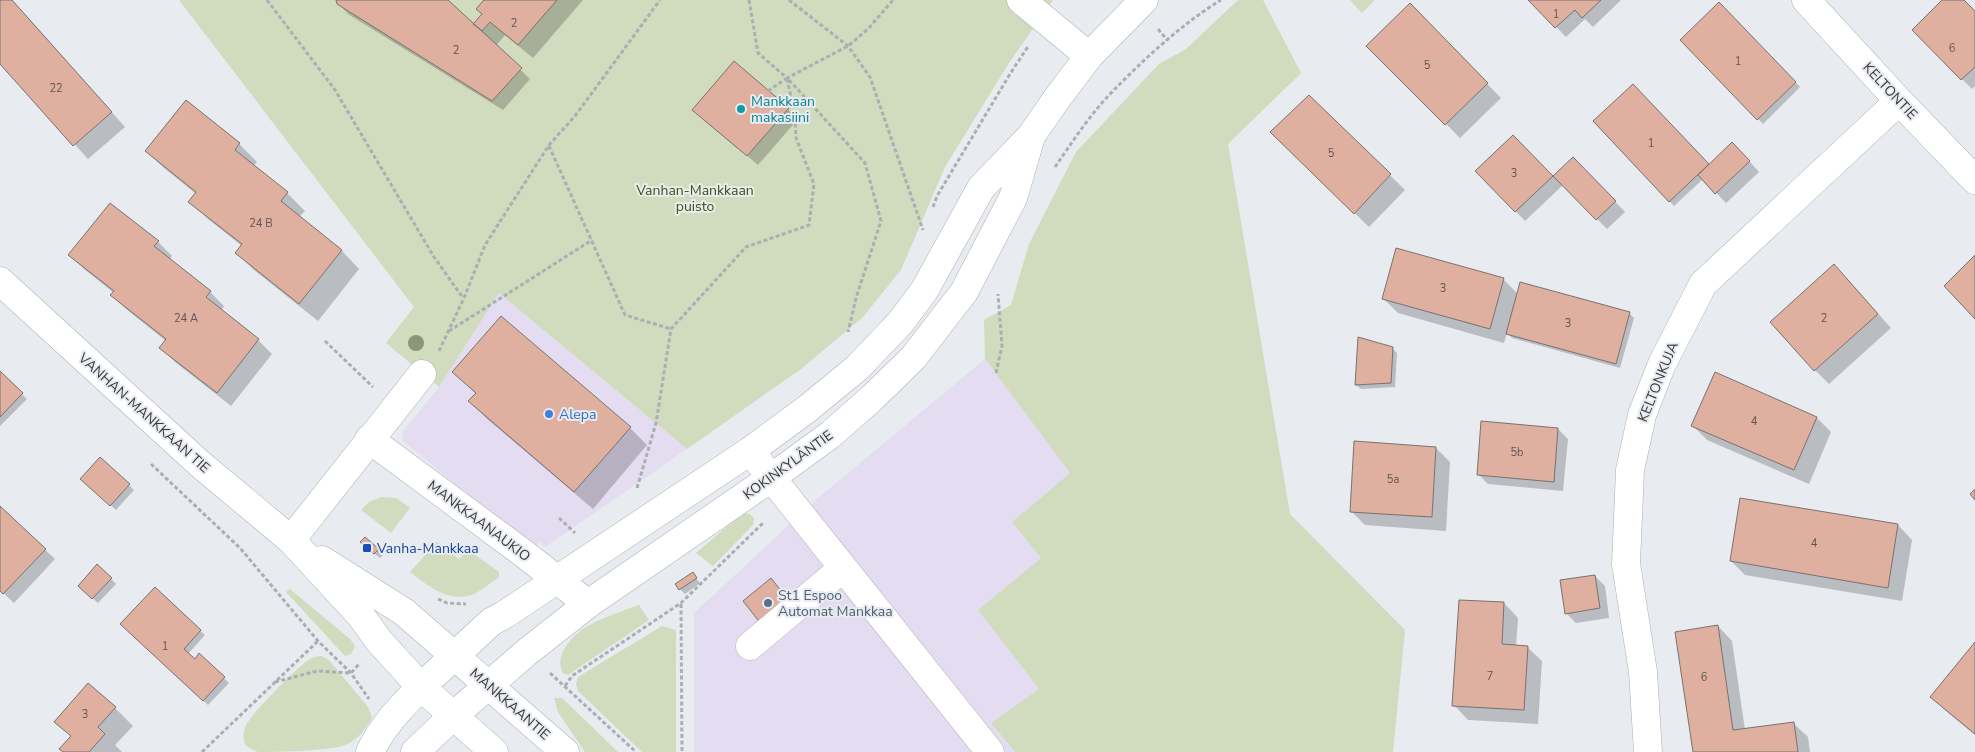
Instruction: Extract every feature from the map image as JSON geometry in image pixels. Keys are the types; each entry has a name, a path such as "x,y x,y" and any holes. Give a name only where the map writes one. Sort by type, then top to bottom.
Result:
{"main road":[{"path":"1021,0 1089,56"},
{"name":"KOKINKYLÄNTIE","path":"370,752 379,734 390,720 420,688 491,622 557,581 750,451 807,409 857,368 900,323 924,292 981,188 1031,136 1089,56 1144,0"},
{"name":"KELTONTIE","path":"1806,0 1975,180"},
{"name":"KELTONKUJA","path":"1648,752 1643,672 1626,564 1630,470 1642,415 1662,364 1703,284 1899,101"},
{"name":"KOKINKYLÄNTIE","path":"414,752 527,652 588,604 772,478 830,435 913,358 964,292 1013,198 1031,136"},
{"name":"VANHAN-MANKKAAN TIE","path":"0,281 200,464 291,540 404,612 454,656"},
{"path":"291,540 422,374"},
{"name":"MANKKAANAUKIO","path":"369,439 588,604"},
{"path":"750,451 990,752"},
{"name":"VANHAN-MANKKAAN TIE","path":"291,540 361,616 379,641 420,688"},
{"path":"750,646 843,568"},
{"name":"MANKKAANTIE","path":"454,656 565,752"},
{"path":"420,688 494,752"}],"path":[{"path":"267,0 335,90 434,257 464,298"},
{"path":"422,374 441,348 464,298 485,245 549,145 575,116 660,0"},
{"path":"749,0 758,53 787,78 865,162 881,221 856,298 846,341"},
{"path":"789,0 848,46 870,77 923,230"},
{"path":"768,90 848,46 868,29 894,0"},
{"path":"930,213 937,196 1010,74 1045,21"},
{"path":"635,497 656,423 671,329 746,247 810,225 814,184 796,138 795,117 787,78"},
{"path":"549,145 625,315 671,329"},
{"path":"920,238 927,222"},
{"path":"448,331 592,240"},
{"path":"996,373 1002,346 998,290"},
{"path":"325,341 375,389"},
{"path":"148,461 240,548 318,641 351,673 374,705 390,720"},
{"path":"534,562 577,534 558,518"},
{"path":"431,596 448,603 470,604"},
{"path":"681,603 682,752"},
{"path":"202,752 318,641"},
{"path":"275,682 317,671 351,673"},
{"path":"566,686 636,752"}],"shaded area":[{"path":"499,293 687,449 545,547 540,542 533,549 402,440 403,431 439,387"},
{"path":"985,359 1070,473 1012,522 1041,558 978,610 1039,689 991,723 1015,752 694,752 694,613 817,499"}],"green space":[{"name":"Vanhan-Mankkaan puisto","path":"179,0 1053,0 1009,63 945,167 901,270 862,318 801,369 687,449 499,293 439,387 386,343 414,307"},
{"path":"1238,0 1263,0 1301,73 1228,144 1290,514 1405,630 1393,752 1015,752 991,723 1039,689 978,610 1041,558 1012,522 1070,473 985,359 984,320 1011,305 1029,244 1076,152 1159,64 1186,49"},
{"path":"1350,0 1375,0 1362,13"},
{"path":"381,497 396,498 410,508 391,533 361,510 369,502"},
{"path":"743,513 750,514 754,518 753,525 713,566 696,553"},
{"path":"437,542 459,559 468,550 499,572 499,577 476,593 467,596 449,595 432,588 410,572"},
{"path":"290,589 350,639 355,646 351,654 345,656 286,592"},
{"path":"639,605 649,620 568,675 563,673 561,660 563,653 576,634 613,614"},
{"path":"662,626 676,630 676,752 642,752 578,691 576,684 578,677"},
{"path":"321,656 328,659 368,707 372,718 363,731 352,742 334,748 258,752 248,747 244,742 244,734 250,719 296,671 310,659"},
{"path":"554,698 562,698 618,752 585,752 558,712"}],"building":[{"path":"0,0 12,0 112,112 73,146 0,64"},
{"path":"336,0 448,0 522,68 492,101 337,4"},
{"path":"484,0 557,0 518,45 490,22 482,31 473,24 482,14 476,9"},
{"path":"1528,0 1601,0 1582,18 1575,10 1555,28"},
{"path":"1942,0 1964,0 1975,11 1975,67 1961,80 1912,30"},
{"path":"1719,2 1796,82 1757,120 1680,40"},
{"path":"1410,3 1488,83 1445,125 1366,46"},
{"name":"Mankkaan makasiini","path":"734,61 789,108 747,156 692,110"},
{"path":"1633,84 1709,164 1669,202 1593,121"},
{"path":"1309,95 1391,174 1354,214 1270,132"},
{"path":"186,100 240,143 235,150 288,192 281,201 342,250 299,304 235,253 242,244 188,202 196,192 145,151"},
{"path":"1513,135 1553,176 1515,212 1475,171"},
{"path":"1732,142 1750,161 1715,194 1698,175"},
{"path":"1573,157 1616,201 1596,220 1553,176"},
{"path":"110,203 159,241 154,246 211,291 206,297 259,339 217,393 159,348 166,339 110,295 114,291 68,255"},
{"path":"1396,248 1504,278 1490,329 1382,299"},
{"path":"1975,255 1975,319 1944,286"},
{"path":"1834,264 1878,314 1814,371 1770,322"},
{"path":"1520,282 1630,312 1616,364 1506,334"},
{"name":"Alepa","path":"501,316 631,427 574,492 468,401 476,393 452,372"},
{"path":"1358,337 1393,347 1391,383 1355,385"},
{"path":"0,371 23,393 0,417"},
{"path":"1715,372 1817,417 1794,470 1691,426"},
{"path":"1481,421 1558,428 1554,482 1477,475"},
{"path":"1354,441 1436,447 1432,517 1350,512"},
{"path":"100,457 130,484 110,506 80,479"},
{"path":"1975,489 1975,500 1970,494"},
{"path":"1740,498 1898,524 1888,588 1730,561"},
{"path":"0,506 46,549 3,594 0,591"},
{"path":"365,537 379,549 374,554 360,542"},
{"path":"97,564 112,578 92,599 78,586"},
{"path":"693,572 697,578 679,590 675,584"},
{"path":"1595,575 1600,608 1565,614 1560,580"},
{"name":"St1 Espoo Automat Mankkaa","path":"771,578 793,606 765,629 743,601"},
{"path":"155,587 201,630 184,649 195,659 199,653 225,677 203,701 120,624"},
{"path":"1459,600 1504,602 1502,644 1528,646 1524,710 1452,706"},
{"path":"1718,625 1733,730 1794,722 1798,752 1693,752 1675,632"},
{"path":"1975,642 1975,734 1930,697"},
{"path":"88,683 116,707 98,727 105,734 89,752 63,752 59,749 71,736 54,722"}],"place":[{"name":"Mankkaan makasiini","path":"741,109"},
{"name":"Alepa","path":"549,414"},
{"name":"Vanha-Mankkaa","path":"367,548"},
{"name":"St1 Espoo Automat Mankkaa","path":"768,603"}]}
